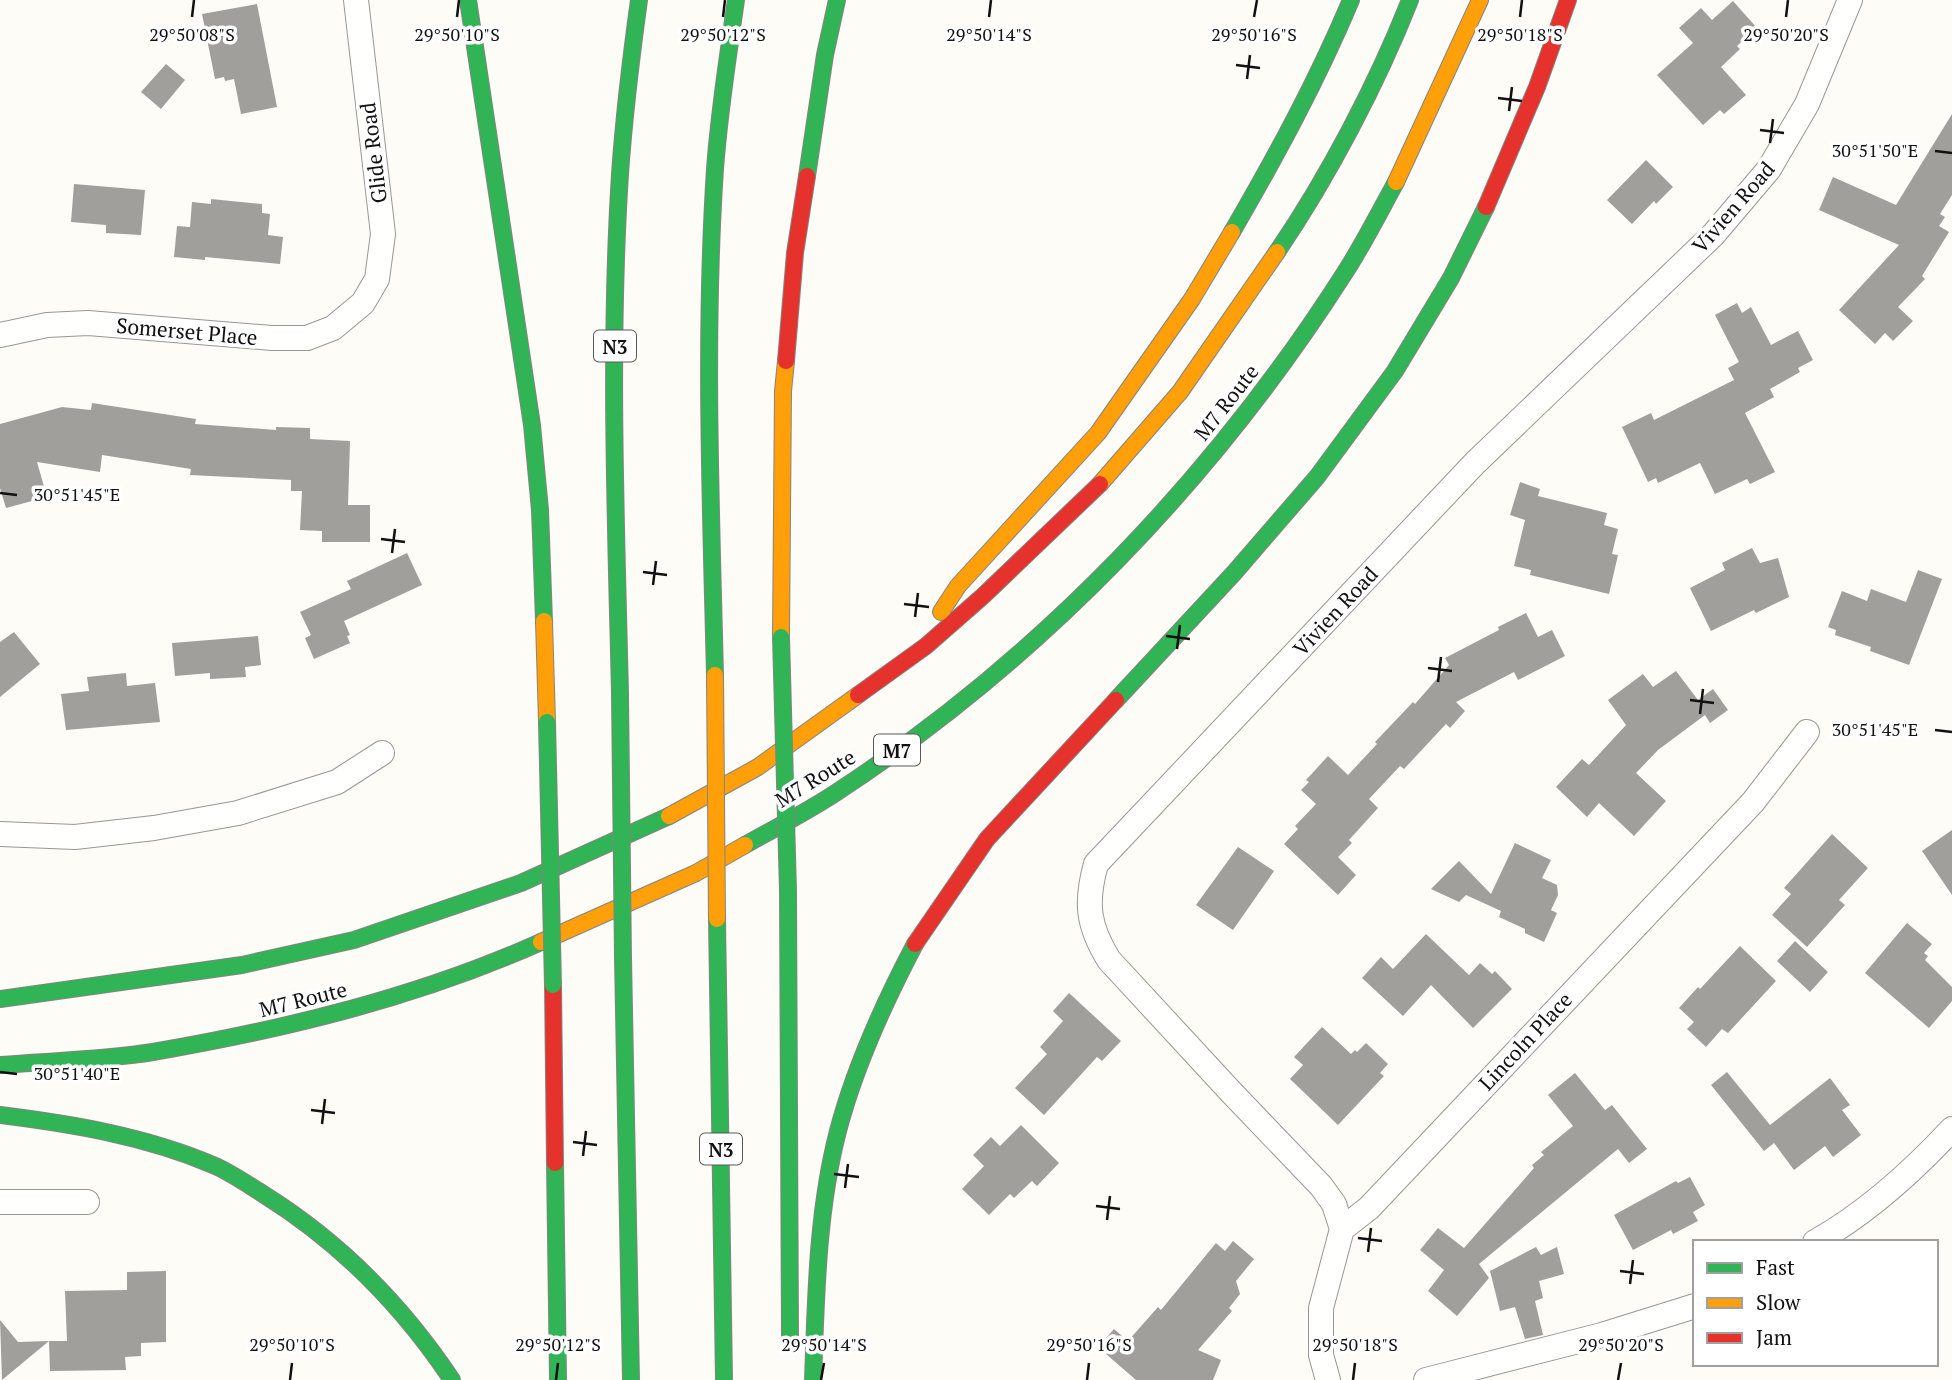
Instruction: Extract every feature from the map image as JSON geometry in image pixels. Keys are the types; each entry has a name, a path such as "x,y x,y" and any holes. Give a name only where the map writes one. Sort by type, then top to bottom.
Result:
{"highway":[{"path":"468,0 478,90 527,385 543,549 553,985 558,1380"},
{"name":"N3","path":"631,1380 614,402 616,226 627,77 639,0"},
{"name":"N3","path":"724,1380 709,408 711,249 722,94 736,0"},
{"path":"790,1353 788,891 781,637 783,391 795,253 825,55 837,0"},
{"path":"926,646 939,616 958,586 1098,433 1192,299 1287,137 1351,0"},
{"name":"M7 Route","path":"0,999 254,962 354,940 521,883 669,816 758,767 926,646 984,596 1100,485 1180,392 1283,243 1339,149 1397,33 1410,0"},
{"name":"M7 Route","path":"0,1065 151,1052 306,1021 395,997 501,960 696,873 836,793 918,734 1001,671 1076,601 1157,519 1218,448 1344,274 1401,174 1480,0"},
{"path":"813,1380 816,1284 824,1201 838,1131 859,1067 885,1003 915,944 987,839 1234,573 1317,477 1395,371 1451,278 1499,180 1537,87 1568,0"},
{"path":"0,1115 66,1122 121,1134 210,1163 268,1197 342,1251 392,1299 452,1380"}],"street":[{"name":"Glide Road","path":"356,0 383,234 377,279 363,303"},
{"name":"Vivien Road","path":"1342,1229 1334,1204 1321,1186 1109,960 1096,940 1089,911 1089,887 1096,864 1475,463 1713,235 1769,170 1807,104 1850,0"},
{"name":"Somerset Place","path":"0,335 47,325 88,323 272,338 307,338 333,328 363,303"},
{"name":"Lincoln Place","path":"1342,1229 1369,1208 1753,802 1807,732"},
{"path":"0,834 75,837 154,828 238,813 337,782 382,753"},
{"path":"1818,1240 1887,1192 1952,1129"},
{"path":"0,1202 87,1202"},
{"path":"1328,1380 1321,1355 1321,1308 1342,1229"},
{"path":"1426,1380 1602,1335 1693,1307"}],"building":[{"path":"1733,1 1757,28 1737,46 1740,49 1721,67 1746,95 1724,114 1720,110 1703,125 1657,75 1693,43 1679,28 1701,8 1712,20"},
{"path":"257,4 277,107 241,114 234,79 215,79 202,14"},
{"path":"166,64 185,80 161,109 141,92"},
{"path":"1952,114 1952,195 1940,214 1945,217 1939,226 1949,232 1922,276 1925,279 1898,307 1913,321 1893,341 1885,333 1875,344 1839,310 1899,245 1819,210 1833,177 1896,205"},
{"path":"1646,160 1673,187 1656,204 1654,201 1632,224 1607,200"},
{"path":"74,184 145,190 141,235 106,233 106,225 71,222"},
{"path":"211,199 262,204 262,213 270,214 268,235 283,237 280,264 174,257 177,226 190,227 192,202 211,204"},
{"path":"1737,303 1742,313 1751,307 1771,345 1798,331 1813,360 1798,368 1800,372 1770,389 1774,397 1745,413 1775,472 1750,484 1747,479 1715,494 1700,463 1658,483 1656,478 1648,482 1622,427 1651,413 1654,420 1734,380 1728,368 1739,362 1715,315"},
{"path":"92,403 196,419 195,424 276,430 276,427 310,428 310,439 350,441 348,505 370,505 370,542 322,542 322,531 300,530 302,491 291,491 291,480 190,475 191,469 102,455 100,472 37,462 47,497 6,508 0,488 0,424 62,407 91,410"},
{"path":"1520,482 1540,489 1538,496 1607,513 1604,525 1618,529 1612,554 1618,555 1609,594 1530,575 1531,570 1514,566 1525,520 1510,515"},
{"path":"1752,548 1760,563 1778,558 1789,597 1711,631 1690,588 1725,570 1722,563"},
{"path":"407,553 422,585 344,621 350,635 347,636 350,643 314,659 305,638 311,635 300,612 351,589 347,581"},
{"path":"1918,570 1942,579 1909,665 1870,651 1871,647 1835,635 1836,630 1828,627 1842,591 1867,601 1871,589 1906,602"},
{"path":"1526,613 1538,637 1552,630 1565,656 1518,680 1514,672 1456,702 1465,711 1450,728 1446,724 1404,769 1400,766 1369,799 1378,808 1349,840 1352,843 1338,857 1356,875 1338,895 1284,844 1298,829 1295,826 1316,804 1301,790 1309,782 1306,780 1328,756 1348,775 1377,744 1375,742 1413,702 1415,704 1449,665 1445,658"},
{"path":"14,632 40,664 0,697 0,642"},
{"path":"258,636 261,665 245,667 246,677 210,679 210,673 175,676 172,643"},
{"path":"1676,671 1698,700 1713,689 1728,710 1710,723 1705,715 1658,750 1636,773 1666,801 1634,836 1599,803 1587,817 1556,787 1582,759 1589,765 1626,725 1608,700 1643,674 1653,687"},
{"path":"126,673 127,686 155,683 160,722 66,730 61,694 89,691 87,677"},
{"path":"1952,830 1952,895 1922,851"},
{"path":"1832,834 1868,868 1839,900 1845,905 1807,947 1772,915 1791,894 1784,888"},
{"path":"1515,843 1551,860 1542,878 1557,885 1558,895 1551,910 1557,913 1544,942 1525,933 1525,929 1499,917 1501,911 1466,895 1459,902 1431,889 1459,861 1491,894"},
{"path":"1238,847 1274,871 1233,930 1196,905"},
{"path":"1907,923 1932,944 1924,953 1928,956 1925,960 1952,987 1952,1001 1929,1028 1865,973"},
{"path":"1426,934 1469,975 1480,963 1492,974 1495,971 1512,989 1473,1028 1431,985 1403,1016 1362,978 1381,957 1393,969"},
{"path":"1795,941 1828,972 1810,992 1777,961"},
{"path":"1740,946 1776,981 1728,1033 1722,1029 1706,1047 1687,1029 1694,1022 1679,1008"},
{"path":"1069,993 1121,1041 1102,1061 1097,1057 1044,1115 1015,1088 1047,1054 1040,1047 1063,1021 1053,1011"},
{"path":"1322,1027 1351,1054 1366,1043 1388,1064 1380,1073 1384,1076 1338,1125 1290,1079 1303,1065 1294,1057"},
{"path":"1727,1072 1770,1125 1830,1078 1850,1105 1842,1110 1861,1135 1833,1157 1825,1146 1794,1170 1774,1143 1764,1151 1711,1085"},
{"path":"1575,1073 1605,1110 1612,1105 1647,1149 1629,1163 1618,1149 1479,1264 1489,1278 1457,1316 1428,1291 1444,1270 1420,1250 1438,1228 1464,1248 1534,1168 1532,1165 1544,1155 1541,1152 1573,1126 1548,1095"},
{"path":"1021,1125 1059,1163 1037,1186 1032,1181 1014,1198 1010,1194 989,1215 962,1189 984,1166 973,1155 991,1137 1000,1146"},
{"path":"1690,1177 1705,1205 1693,1212 1698,1221 1673,1234 1671,1230 1633,1250 1614,1215 1676,1181 1678,1183"},
{"path":"1233,1241 1254,1259 1236,1281 1240,1294 1229,1308 1232,1311 1198,1350 1221,1360 1213,1380 1136,1380 1098,1347 1114,1329 1128,1341 1158,1307 1161,1310 1216,1243 1225,1251"},
{"path":"1536,1247 1541,1255 1557,1247 1564,1274 1539,1281 1543,1298 1535,1301 1543,1335 1525,1339 1515,1307 1500,1311 1490,1271"},
{"path":"166,1271 166,1342 141,1343 141,1356 125,1357 126,1370 50,1371 49,1341 67,1341 65,1291 127,1290 127,1272"},
{"path":"0,1320 18,1342 49,1341 2,1380"}],"traffic: fast":[{"path":"468,0 532,425 540,510 544,621"},
{"path":"620,694 614,434 615,304 622,152 639,0"},
{"path":"715,675 709,422 710,296 715,169 736,0"},
{"path":"807,176 825,55 837,0"},
{"path":"1232,232 1295,118 1351,0"},
{"path":"1277,252 1315,193 1350,129 1410,0"},
{"path":"745,845 826,799 912,740 983,684 1052,624 1118,560 1180,493 1238,423 1293,350 1351,263 1396,182"},
{"path":"1116,700 1234,573 1317,477 1395,371 1451,278 1486,207"},
{"path":"781,637 788,891"},
{"path":"620,694 623,958"},
{"path":"547,722 553,985"},
{"path":"0,999 242,965 354,940 521,883 669,816"},
{"path":"788,891 790,1340"},
{"path":"717,919 724,1380"},
{"path":"0,1065 134,1055 302,1022 447,979 541,942"},
{"path":"813,1380 822,1223 838,1131 871,1035 915,944"},
{"path":"623,958 631,1380"},
{"path":"0,1115 81,1127 135,1139 187,1155 232,1175 318,1233 368,1277 412,1326 452,1380"},
{"path":"555,1163 558,1380"}],"traffic: slow":[{"path":"1396,182 1480,0"},
{"path":"941,612 958,586 1098,433 1192,299 1232,232"},
{"path":"1100,484 1180,392 1277,252"},
{"path":"781,637 783,391 786,361"},
{"path":"544,621 547,722"},
{"path":"715,675 717,919"},
{"path":"669,816 758,767 858,695"},
{"path":"541,942 696,873 745,845"}],"traffic: jam":[{"path":"1486,207 1537,87 1568,0"},
{"path":"786,361 795,253 807,176"},
{"path":"858,695 926,646 983,596 1100,484"},
{"path":"915,944 987,839 1116,700"},
{"path":"553,985 555,1163"}]}
